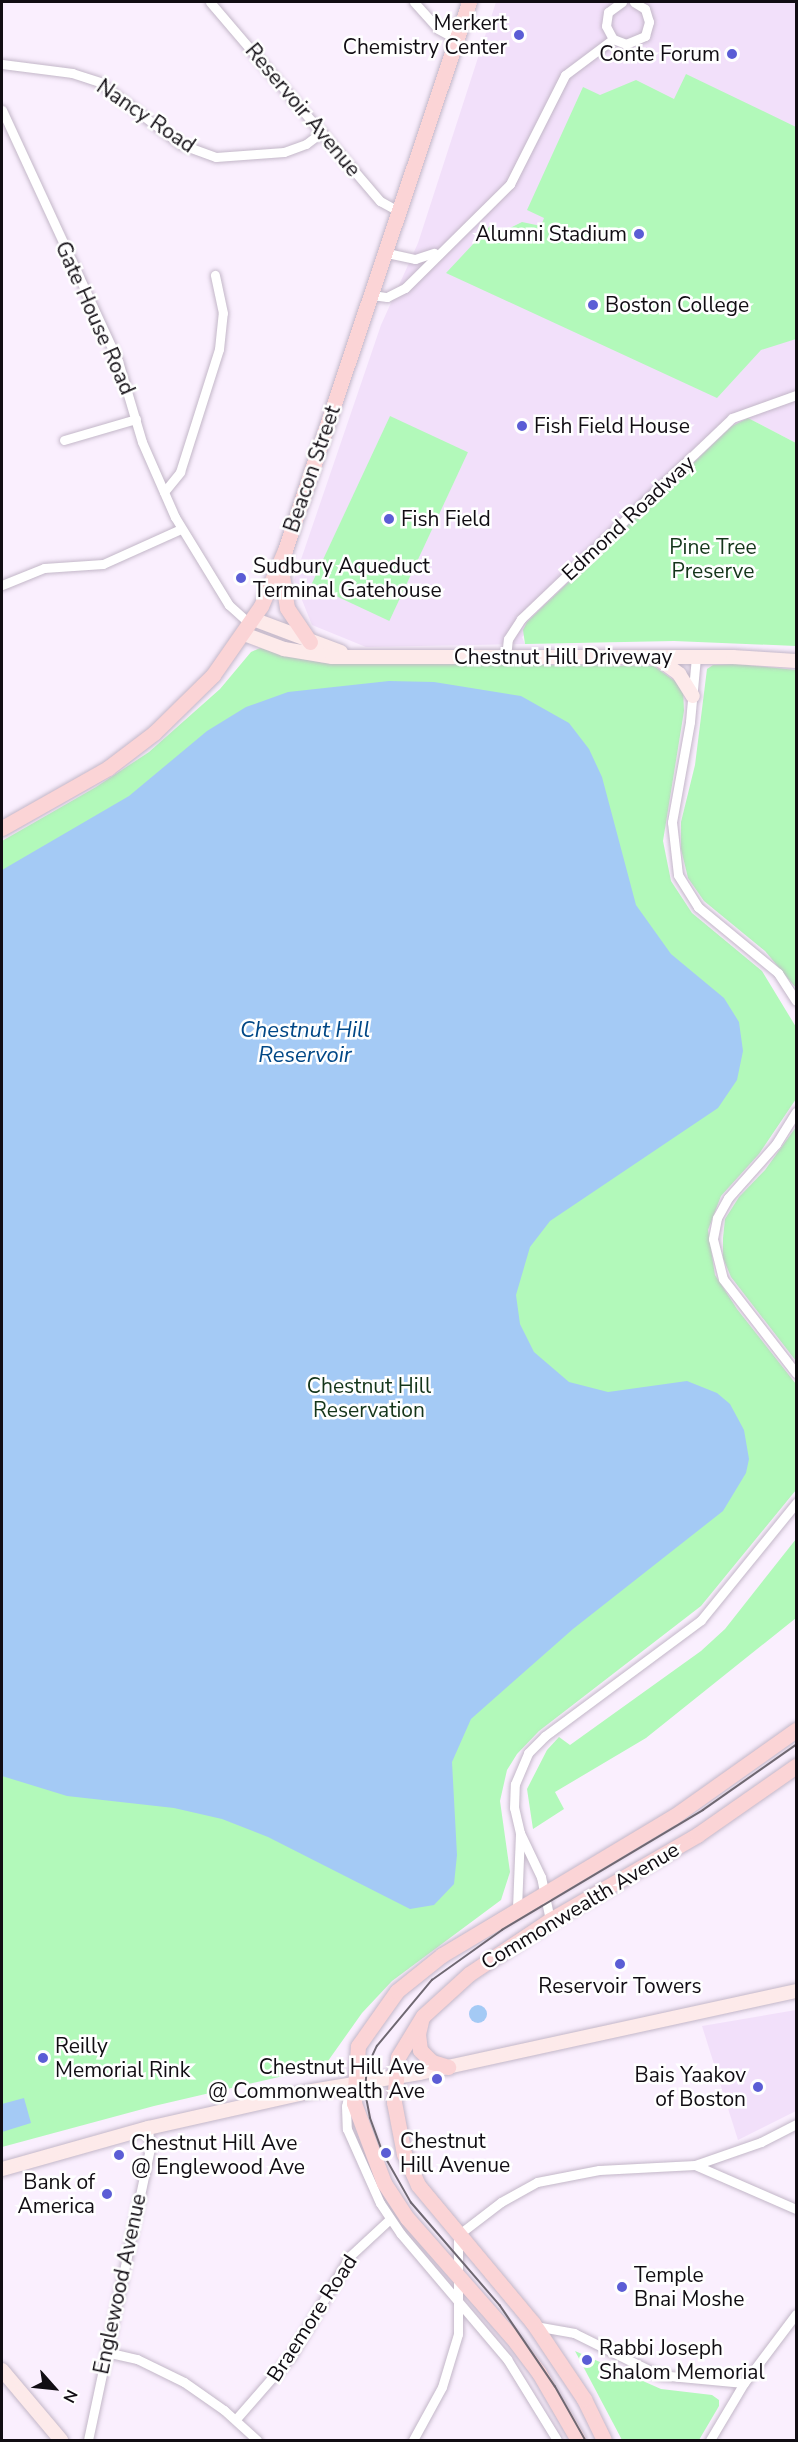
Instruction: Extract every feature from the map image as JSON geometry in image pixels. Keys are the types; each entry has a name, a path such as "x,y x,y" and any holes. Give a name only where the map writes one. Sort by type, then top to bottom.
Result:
{"main road":[{"name":"Beacon Street","path":"2,828 91,778 142,743 199,691 249,626 281,562 387,253 469,2"},
{"path":"281,562 286,608 310,642"},
{"name":"Chestnut Hill Driveway","path":"249,626 310,642 357,658"},
{"name":"Chestnut Hill Driveway","path":"249,626 301,653 357,658 696,657"},
{"path":"656,657 679,674 693,696"},
{"path":"696,657 796,661"},
{"name":"Commonwealth Avenue","path":"578,2440 539,2373 458,2275 407,2218 384,2183 359,2124 352,2084 359,2043 397,1991 442,1954 708,1795 796,1730"},
{"name":"Commonwealth Avenue","path":"604,2440 584,2399 535,2326 506,2287 429,2201 410,2169 394,2102 395,2077 402,2049 423,2016 469,1974 550,1920 697,1835 796,1766"},
{"path":"2,2169 148,2128 352,2084 448,2067 792,1995"},
{"path":"423,2016 418,2034 420,2050 432,2062 448,2067"},
{"path":"2,2370 61,2440"}],"street":[{"name":"Reservoir Avenue","path":"210,2 380,201 400,212"},
{"path":"414,2 438,29 456,39"},
{"path":"622,2 613,6 606,19 613,39 626,44 645,36 648,15 634,2"},
{"path":"372,295 396,294 515,178 565,75 613,39"},
{"name":"Nancy Road","path":"2,64 72,73 99,82 180,144 216,157 284,152 306,144 322,132"},
{"name":"Gate House Road","path":"2,110 118,361 136,419 181,529 229,605 249,626"},
{"path":"387,253 415,259 437,252"},
{"path":"164,492 180,472 219,348 223,314 215,275"},
{"name":"Edmond Roadway","path":"506,657 508,639 521,619 732,418 796,394"},
{"path":"64,440 136,419"},
{"path":"2,585 45,568 103,564 181,529"},
{"name":"Chestnut Hill Driveway","path":"696,657 693,696 672,822 678,875 698,907 778,973 796,1001"},
{"path":"796,1112 776,1144 728,1197 717,1218 713,1239 723,1279 796,1373"},
{"path":"550,1920 534,1858 520,1833 514,1808 515,1784 535,1744 701,1620 796,1503"},
{"path":"517,1908 520,1833"},
{"name":"Commonwealth Avenue","path":"352,2084 346,2106 347,2129 368,2181 390,2219 507,2359 557,2440"},
{"path":"414,2440 434,2405 458,2334 460,2300 458,2235 501,2202 537,2182 599,2170 695,2165 721,2158 796,2124"},
{"name":"Englewood Avenue","path":"88,2440 150,2148 148,2128"},
{"path":"695,2165 796,2209"},
{"name":"Braemore Road","path":"236,2419 291,2356 350,2256 390,2219"},
{"path":"710,2440 744,2383 796,2314"},
{"path":"535,2326 574,2333 659,2375 744,2383"},
{"path":"106,2352 137,2359 169,2373 236,2419 257,2440"}],"shaded area":[{"name":"Boston College","path":"496,2 796,2 796,443 748,418 522,637 525,644 366,647 312,625 294,580 381,325 418,243"},
{"name":"Bais Yaakov of Boston","path":"796,2010 796,2111 738,2140 702,2026"}],"green space":[{"name":"Alumni Stadium","path":"686,74 796,127 796,339 761,350 717,398 446,273 490,226 502,232 522,222 541,226 544,218 527,210 583,87 600,95 636,80 674,99"},
{"name":"Fish Field","path":"390,416 468,452 389,621 311,585"},
{"name":"Pine Tree Preserve","path":"748,418 796,443 796,646 674,641 525,644 523,630 527,622 732,426"},
{"name":"Chestnut Hill Reservoir","path":"260,648 324,663 654,666 683,687 684,711 663,841 671,881 692,913 762,971 796,1027 796,1099 759,1154 721,1196 708,1230 715,1275 737,1309 796,1384 796,1490 701,1606 539,1731 517,1754 507,1770 500,1801 510,1872 501,1900 392,1981 362,2013 328,2061 305,2071 154,2106 2,2147 2,841 96,787 149,752 220,689 251,652"},
{"path":"737,664 796,670 796,988 765,951 704,901 688,878 681,849 681,822 695,765 707,669 713,665"},
{"path":"796,1127 796,1361 731,1277 723,1258 723,1238 725,1219 739,1197 765,1170"},
{"path":"796,1539 796,1618 646,1738 555,1792 564,1809 533,1829 527,1789 547,1750 559,1737 570,1745 701,1651 725,1629"},
{"path":"575,2351 661,2389 712,2395 719,2400 719,2406 699,2440 622,2440"}],"water":[{"name":"Chestnut Hill Reservoir","path":"389,681 434,682 521,696 569,723 589,749 602,777 636,905 671,954 724,998 739,1022 743,1051 737,1080 718,1108 550,1221 530,1247 516,1295 520,1324 534,1352 569,1382 608,1392 687,1381 717,1393 730,1404 744,1430 749,1459 746,1473 723,1511 573,1629 471,1719 452,1762 457,1855 454,1884 434,1905 410,1909 268,1837 222,1819 174,1808 67,1796 2,1776 2,870 129,796 207,731 246,707 288,692"},
{"path":"478,2005 484,2008 487,2014 484,2020 478,2023 472,2020 469,2014 472,2008"},
{"path":"24,2098 31,2123 2,2132 2,2104"}],"tram line":[{"path":"585,2440 555,2387 500,2306 411,2203 383,2154 370,2118 365,2093 367,2067 377,2046 432,1980 502,1930 703,1810 796,1745"}],"place":[{"name":"Merkert Chemistry Center","path":"519,35"},
{"name":"Conte Forum","path":"732,54"},
{"name":"Alumni Stadium","path":"639,234"},
{"name":"Boston College","path":"593,305"},
{"name":"Fish Field House","path":"522,426"},
{"name":"Fish Field","path":"389,519"},
{"name":"Sudbury Aqueduct Terminal Gatehouse","path":"241,578"},
{"name":"Reservoir Towers","path":"620,1964"},
{"name":"Reilly Memorial Rink","path":"43,2058"},
{"name":"Chestnut Hill Ave @ Commonwealth Ave","path":"437,2079"},
{"name":"Bais Yaakov of Boston","path":"758,2087"},
{"name":"Chestnut Hill Avenue","path":"386,2153"},
{"name":"Chestnut Hill Ave @ Englewood Ave","path":"119,2155"},
{"name":"Bank of America","path":"107,2194"},
{"name":"Temple Bnai Moshe","path":"622,2287"},
{"name":"Rabbi Joseph Shalom Memorial","path":"587,2360"}],"park label":[{"name":"Chestnut Hill Reservation","path":"369,1398"}]}
